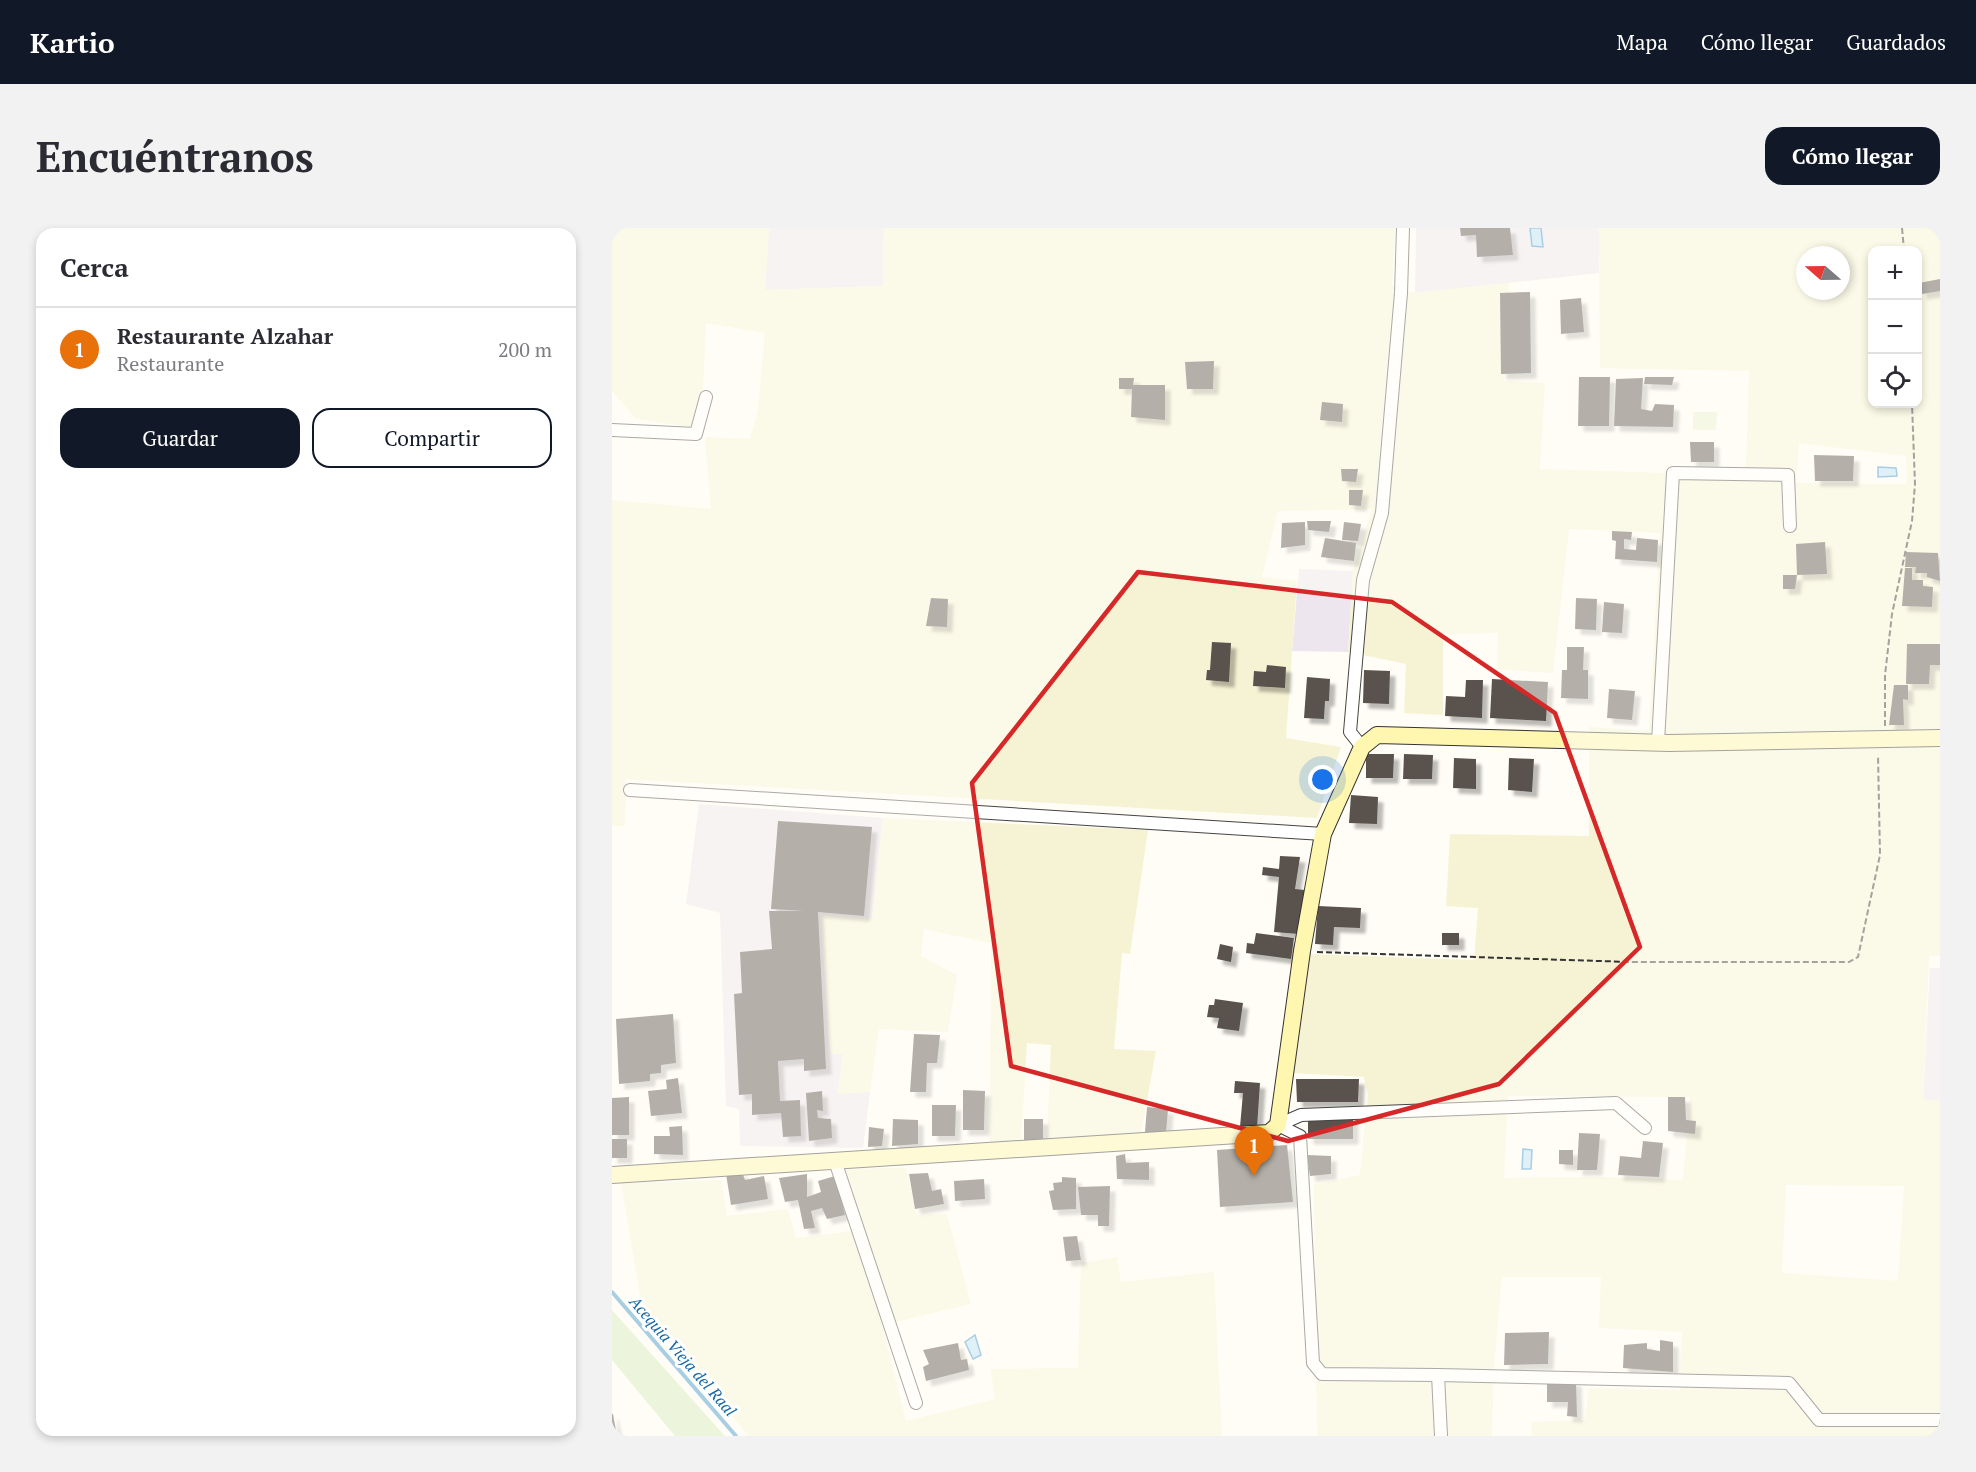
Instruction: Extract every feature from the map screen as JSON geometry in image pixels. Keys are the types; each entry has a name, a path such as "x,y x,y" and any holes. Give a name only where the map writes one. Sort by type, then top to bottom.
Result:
{"main road":[{"path":"612,1175 1269,1133 1278,1125 1302,951 1323,834 1362,747 1377,735 1658,742 1940,738"}],"street":[{"path":"1362,747 1350,732 1363,580 1382,513 1401,293 1403,228"},
{"path":"612,430 696,435 706,397"},
{"path":"1658,742 1673,473 1788,475 1790,526"},
{"path":"630,790 1323,834"},
{"path":"1278,1125 1301,1115 1616,1103 1645,1128"},
{"path":"1278,1125 1300,1136 1313,1363 1322,1374 1789,1383 1819,1420 1940,1420"},
{"path":"835,1161 916,1403"},
{"path":"1438,1375 1441,1436"}],"path":[{"path":"1902,228 1904,246"},
{"path":"1885,738 1886,665 1892,614 1912,521 1915,484 1912,408"},
{"path":"1302,951 1655,962 1849,962 1858,957 1880,855 1878,754"}],"highlighted area":[{"path":"1138,572 1392,602 1555,713 1640,947 1499,1084 1288,1141 1011,1066 972,783"}],"shaded area":[{"path":"612,228 769,228 765,290 883,286 884,228 1395,228 1392,286 1415,293 1509,283 1504,381 1545,383 1540,469 1664,473 1746,468 1749,371 1600,368 1599,228 1940,228 1940,956 1929,956 1923,1099 1940,1101 1940,1436 1532,1436 1531,1422 1585,1420 1589,1388 1680,1390 1682,1332 1599,1328 1601,1277 1502,1277 1494,1367 1492,1436 1317,1436 1314,1185 1360,1175 1368,1095 1364,1077 1293,1073 1308,954 1474,960 1478,908 1446,906 1450,834 1589,836 1589,727 1649,731 1660,533 1569,529 1553,673 1497,669 1498,633 1443,634 1443,715 1404,713 1406,664 1348,652 1353,571 1372,509 1278,511 1262,577 1297,581 1286,738 1341,747 1317,818 626,779 625,826 612,826 612,500 711,509 705,437 750,439 758,410 765,333 706,323 703,388 692,427 636,419 612,391","holes":["1799,443 1906,456 1907,484 1796,483","1508,1096 1690,1097 1683,1180 1600,1177 1504,1178","1786,1185 1904,1186 1898,1281 1782,1273"]},
{"path":"769,228 884,228 883,286 765,290"},
{"path":"1416,228 1599,228 1599,273 1415,293"},
{"path":"1299,569 1353,571 1348,652 1292,651"},
{"path":"699,804 883,818 872,919 821,915 830,1053 843,1054 838,1093 870,1092 863,1148 740,1146 739,1109 726,1106 720,913 686,904"},
{"path":"883,818 1148,830 1130,954 1122,953 1114,1049 1156,1051 1141,1133 1047,1140 1051,1045 1027,1043 1021,1141 990,1143 991,943 924,929 921,956 957,975 948,1032 879,1029 870,1092 838,1094 843,1054 830,1054 821,914 872,919"},
{"path":"1930,968 1940,968 1940,1101 1923,1100"},
{"path":"906,1168 916,1215 947,1214 971,1304 882,1325 906,1421 995,1399 991,1369 1078,1368 1081,1263 1117,1257 1121,1282 1214,1272 1222,1436 749,1436 643,1314 621,1183 721,1180 727,1216 788,1209 796,1238 854,1231 846,1169"}],"green space":[{"path":"1693,412 1717,412 1716,430 1693,430"},
{"path":"612,1310 725,1436 675,1436 612,1360"}],"water":[{"path":"1530,228 1541,228 1543,247 1532,246"},
{"path":"1878,467 1896,468 1897,476 1878,477"},
{"path":"1523,1149 1532,1150 1531,1169 1522,1169"},
{"path":"975,1335 981,1355 973,1359 965,1342"}],"building":[{"path":"1460,228 1510,228 1513,255 1477,257 1476,235 1461,236"},
{"path":"1940,279 1940,291 1922,294 1922,282"},
{"path":"1530,292 1531,373 1501,374 1500,293"},
{"path":"1581,298 1584,332 1561,334 1560,300"},
{"path":"1214,361 1213,389 1187,389 1185,362"},
{"path":"1579,377 1610,377 1609,426 1578,426"},
{"path":"1645,377 1674,377 1672,385 1644,384"},
{"path":"1119,378 1134,378 1133,385 1165,385 1165,420 1131,417 1132,389 1119,389"},
{"path":"1643,378 1641,409 1652,411 1655,404 1674,405 1673,427 1614,426 1616,379"},
{"path":"1322,402 1343,404 1342,422 1320,420"},
{"path":"1690,442 1714,442 1714,462 1691,462"},
{"path":"1814,455 1854,456 1853,481 1815,481"},
{"path":"1341,469 1358,469 1356,482 1342,481"},
{"path":"1349,490 1363,490 1361,506 1349,505"},
{"path":"1307,521 1331,521 1329,532 1308,530"},
{"path":"1305,522 1305,545 1281,548 1282,523"},
{"path":"1344,522 1361,524 1358,541 1342,540"},
{"path":"1612,531 1632,532 1631,540 1624,539 1624,549 1636,550 1637,538 1658,540 1657,562 1615,559 1616,541 1612,540"},
{"path":"1325,538 1356,543 1354,561 1321,557"},
{"path":"1825,542 1827,574 1797,575 1796,544"},
{"path":"1906,552 1938,553 1940,581 1927,577 1927,573 1915,573 1916,567 1905,567"},
{"path":"1905,568 1912,568 1912,580 1923,580 1923,586 1933,587 1932,607 1902,606"},
{"path":"1783,575 1797,575 1795,589 1783,589"},
{"path":"931,598 948,599 947,627 926,626"},
{"path":"1576,598 1597,599 1596,630 1575,629"},
{"path":"1604,602 1624,604 1622,633 1602,632"},
{"path":"1212,642 1231,643 1229,682 1206,680 1207,670 1210,670"},
{"path":"1907,644 1940,644 1940,665 1930,665 1929,684 1906,684"},
{"path":"1567,647 1584,647 1583,670 1588,670 1588,699 1561,698 1562,670 1567,670"},
{"path":"1267,665 1286,667 1285,688 1253,686 1254,671 1266,672"},
{"path":"1364,670 1390,671 1389,704 1363,703"},
{"path":"1307,677 1330,679 1329,701 1325,701 1324,719 1304,718"},
{"path":"1492,679 1548,682 1546,721 1490,718"},
{"path":"1466,680 1483,680 1482,718 1445,716 1446,696 1465,697"},
{"path":"1894,685 1908,685 1908,700 1903,699 1904,725 1889,725"},
{"path":"1609,689 1635,691 1632,720 1607,718"},
{"path":"1366,754 1394,754 1393,778 1366,778"},
{"path":"1404,754 1433,755 1432,779 1403,779"},
{"path":"1454,758 1476,759 1476,789 1453,788"},
{"path":"1509,758 1534,759 1532,792 1508,790"},
{"path":"1351,795 1378,797 1377,824 1349,823"},
{"path":"778,821 872,827 864,916 818,912 826,1069 804,1071 804,1059 778,1061 780,1101 800,1100 801,1136 783,1137 781,1113 752,1115 752,1094 739,1095 734,994 742,993 740,952 772,949 769,911 804,911 771,909"},
{"path":"1280,856 1300,857 1295,889 1305,890 1299,934 1274,932 1279,877 1262,875 1263,867 1279,869"},
{"path":"1318,906 1361,908 1360,928 1334,927 1333,945 1315,944"},
{"path":"1256,933 1294,938 1291,959 1246,953 1247,943 1254,944"},
{"path":"1442,933 1459,933 1459,945 1442,945"},
{"path":"1220,944 1233,947 1231,962 1217,959"},
{"path":"1215,999 1243,1003 1239,1031 1217,1028 1219,1018 1207,1017 1209,1005 1214,1005"},
{"path":"673,1014 676,1063 661,1065 661,1073 650,1074 650,1081 619,1084 616,1019"},
{"path":"914,1034 940,1035 937,1063 927,1063 926,1092 910,1092"},
{"path":"678,1078 682,1113 651,1116 648,1091 667,1089 666,1080"},
{"path":"1296,1079 1359,1079 1358,1102 1297,1102"},
{"path":"1235,1081 1260,1083 1257,1128 1240,1127 1243,1093 1234,1093"},
{"path":"963,1090 985,1091 984,1130 963,1130"},
{"path":"822,1091 823,1111 817,1110 818,1118 831,1119 832,1138 809,1141 806,1093"},
{"path":"629,1097 629,1135 612,1135 612,1098"},
{"path":"1668,1097 1685,1097 1686,1120 1696,1121 1695,1134 1668,1131"},
{"path":"932,1105 956,1105 955,1136 932,1136"},
{"path":"1147,1107 1168,1109 1166,1133 1145,1132"},
{"path":"1353,1115 1353,1139 1308,1139 1308,1117"},
{"path":"893,1119 918,1120 918,1144 892,1146"},
{"path":"1024,1119 1043,1119 1043,1140 1024,1140"},
{"path":"682,1126 683,1155 654,1154 654,1136 670,1136 669,1127"},
{"path":"869,1127 884,1129 882,1146 868,1147"},
{"path":"1579,1133 1600,1134 1597,1170 1577,1170"},
{"path":"612,1139 627,1139 627,1158 612,1158"},
{"path":"1643,1141 1663,1143 1659,1177 1618,1175 1620,1156 1641,1158"},
{"path":"1287,1145 1293,1202 1220,1207 1217,1150"},
{"path":"1559,1150 1573,1150 1573,1165 1559,1164"},
{"path":"1125,1154 1126,1163 1149,1162 1149,1180 1117,1179 1116,1156"},
{"path":"1307,1155 1331,1156 1331,1174 1310,1176"},
{"path":"742,1172 745,1180 764,1176 768,1199 731,1205 726,1174"},
{"path":"928,1173 932,1191 941,1189 944,1204 915,1209 909,1174"},
{"path":"807,1174 807,1197 821,1192 818,1181 835,1176 845,1215 827,1219 822,1208 811,1211 815,1228 804,1229 798,1200 785,1202 779,1178"},
{"path":"1062,1177 1076,1178 1076,1209 1053,1210 1049,1191 1054,1190 1053,1183 1062,1182"},
{"path":"984,1179 985,1199 955,1201 954,1181"},
{"path":"1110,1186 1109,1226 1098,1226 1098,1215 1081,1215 1078,1187"},
{"path":"1077,1236 1081,1260 1066,1261 1063,1237"},
{"path":"1549,1332 1548,1364 1504,1365 1505,1333"},
{"path":"1660,1340 1673,1342 1673,1372 1623,1368 1624,1345 1647,1343 1647,1349 1660,1351"},
{"path":"958,1343 961,1360 967,1359 969,1370 926,1381 923,1367 929,1364 923,1350"},
{"path":"1547,1380 1576,1381 1577,1417 1567,1416 1568,1402 1547,1402"},
{"path":"613,1414 617,1436 612,1436"}],"waterway":[{"name":"Acequia Vieja del Raal","path":"612,1292 736,1436"}],"place":[{"name":"Restaurante Alzahar","path":"1254,1176"}]}
